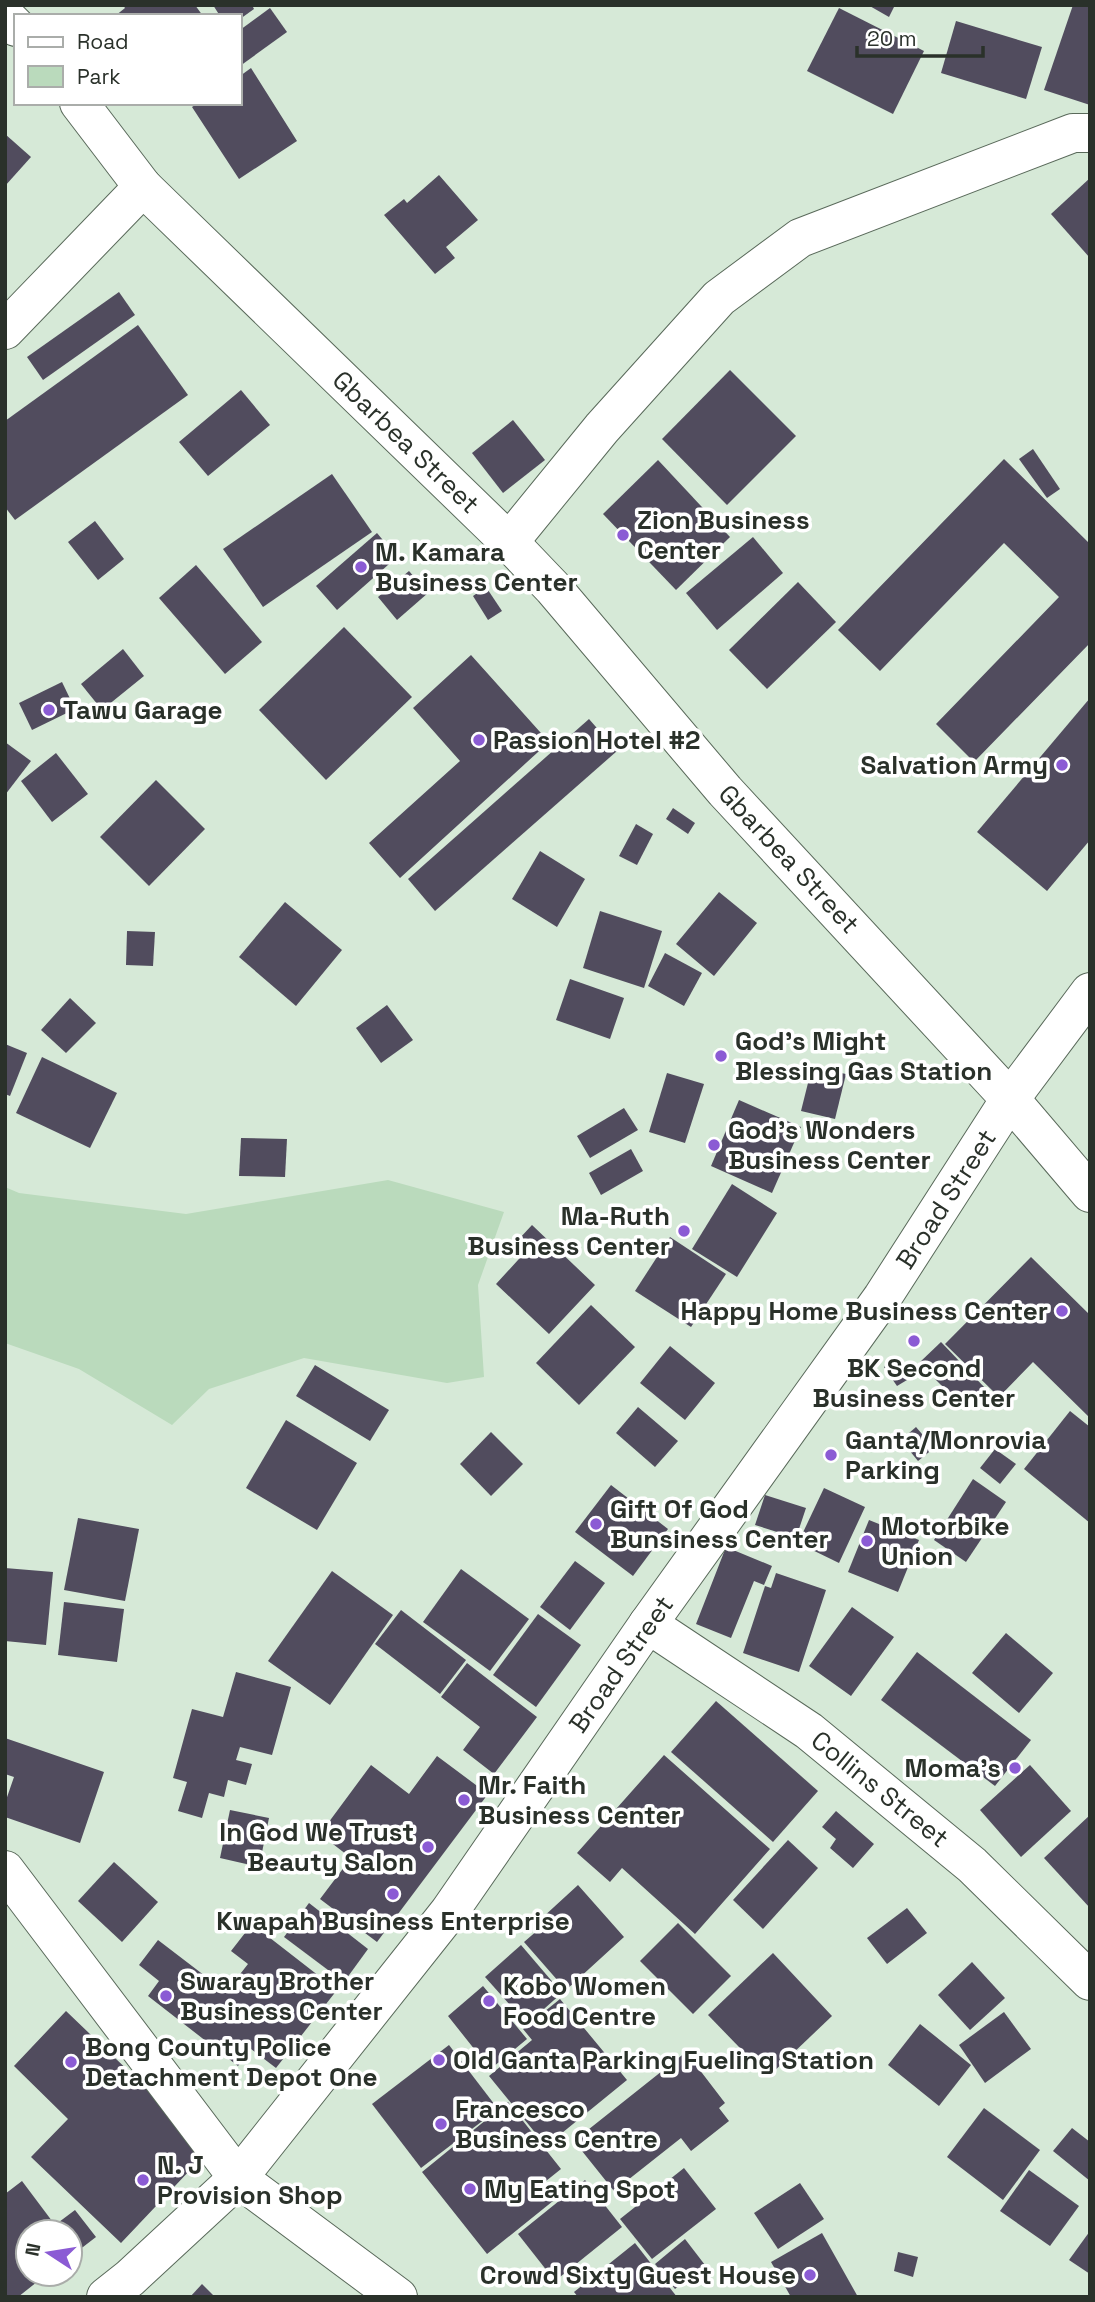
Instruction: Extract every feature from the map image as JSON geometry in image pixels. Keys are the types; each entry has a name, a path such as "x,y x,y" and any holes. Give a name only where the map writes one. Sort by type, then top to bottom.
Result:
{"street":[{"name":"Gbarbea Street","path":"81,105 143,187 509,542 553,589 724,791 1010,1099 1090,1194"},
{"path":"509,542 602,428 719,298 800,237 1073,133 1090,133"},
{"path":"5,330 143,187"},
{"name":"Broad Street","path":"106,2297 238,2178 449,1912 648,1624 882,1298 1010,1099 1090,992"},
{"name":"Collins Street","path":"648,1624 809,1731 972,1865 1090,1981"},
{"path":"5,1870 238,2178 398,2297"}],"green space":[{"path":"388,1180 504,1212 478,1285 484,1377 447,1383 304,1358 209,1389 172,1425 79,1369 5,1343 5,1187 19,1193 186,1214"}],"building":[{"path":"123,5 195,5 202,14 118,14 125,8"},
{"path":"213,5 252,5 254,9 242,18 242,14 219,14"},
{"path":"868,5 895,5 889,17"},
{"path":"1073,5 1090,5 1090,105 1044,90"},
{"path":"270,8 287,32 242,65 242,29"},
{"path":"839,8 924,51 893,114 807,71"},
{"path":"956,21 1042,47 1026,99 941,73"},
{"path":"251,68 297,141 239,179 192,107 242,105 242,75"},
{"path":"5,134 31,157 5,186"},
{"path":"439,175 478,220 446,247 455,258 435,274 384,215 404,199 407,203"},
{"path":"1090,178 1090,258 1051,214"},
{"path":"119,292 135,315 43,380 27,357"},
{"path":"138,325 188,395 15,520 5,507 5,421"},
{"path":"730,370 796,436 727,505 662,439"},
{"path":"241,390 270,425 208,476 179,442"},
{"path":"513,420 545,460 503,493 472,453"},
{"path":"1033,449 1060,489 1047,498 1019,459"},
{"path":"1004,459 1090,544 1090,643 974,762 936,724 1059,597 1004,543 880,671 838,630"},
{"path":"658,460 730,537 676,590 603,514"},
{"path":"332,474 372,532 263,607 223,549"},
{"path":"95,521 124,559 98,580 68,542"},
{"path":"377,533 397,557 337,610 316,586"},
{"path":"753,537 783,573 717,630 686,593"},
{"path":"196,565 262,642 225,674 159,598"},
{"path":"409,571 428,593 397,620 378,597"},
{"path":"798,582 836,622 767,689 729,650"},
{"path":"486,587 502,611 488,620 473,596"},
{"path":"344,627 412,697 326,780 259,710"},
{"path":"123,649 144,676 102,710 81,684"},
{"path":"471,655 549,742 400,878 369,843 460,761 413,708"},
{"path":"62,682 75,709 32,730 19,703"},
{"name":"Salvation Army","path":"1090,698 1090,840 1047,891 977,832"},
{"path":"589,719 617,751 435,911 408,879"},
{"path":"5,742 31,761 5,795"},
{"path":"56,753 88,794 52,822 21,781"},
{"path":"156,780 205,829 149,886 100,837"},
{"path":"673,808 695,823 688,834 666,819"},
{"path":"636,824 653,834 637,865 619,856"},
{"path":"540,851 585,879 557,927 512,899"},
{"path":"719,892 757,923 714,976 676,944"},
{"path":"285,902 342,950 296,1006 239,957"},
{"path":"600,911 662,931 644,988 583,968"},
{"path":"127,931 155,932 153,966 126,965"},
{"path":"665,953 702,973 684,1006 648,986"},
{"path":"570,979 624,998 610,1039 556,1020"},
{"path":"70,998 96,1023 66,1053 41,1030"},
{"path":"387,1005 413,1040 381,1063 356,1028"},
{"path":"5,1044 27,1053 10,1096 5,1094"},
{"path":"42,1057 117,1093 90,1148 16,1113"},
{"path":"812,1067 846,1074 835,1119 801,1111"},
{"path":"667,1073 704,1084 685,1143 649,1132"},
{"path":"739,1100 801,1127 772,1193 711,1166"},
{"path":"624,1108 638,1130 590,1158 577,1136"},
{"path":"241,1138 287,1139 285,1177 239,1176"},
{"path":"631,1149 643,1171 601,1195 589,1173"},
{"path":"732,1184 777,1213 737,1277 692,1249"},
{"path":"532,1225 595,1285 549,1334 496,1284 528,1249 519,1239"},
{"path":"670,1237 726,1274 691,1327 635,1291"},
{"path":"1031,1257 1090,1315 1090,1418 1033,1362 999,1397 945,1344"},
{"path":"591,1305 635,1347 579,1405 536,1363"},
{"path":"941,1342 986,1389 965,1409 919,1363"},
{"path":"670,1346 715,1383 685,1420 640,1383"},
{"path":"899,1357 912,1377 897,1386 884,1367"},
{"path":"315,1365 389,1410 370,1441 296,1396"},
{"path":"638,1407 678,1441 655,1467 616,1433"},
{"path":"1070,1411 1090,1427 1090,1523 1024,1469"},
{"path":"286,1420 357,1463 317,1530 246,1488"},
{"path":"916,1427 934,1448 918,1461 901,1440"},
{"path":"491,1432 523,1464 491,1496 460,1464"},
{"path":"995,1449 1016,1464 1000,1484 980,1468"},
{"path":"973,1479 1006,1502 966,1562 934,1540"},
{"path":"611,1485 668,1529 633,1576 575,1532"},
{"path":"824,1488 865,1507 839,1563 798,1543"},
{"path":"765,1495 806,1508 796,1538 755,1525"},
{"path":"78,1518 139,1529 125,1601 64,1590"},
{"path":"869,1520 919,1540 898,1592 848,1572"},
{"path":"726,1547 772,1566 764,1585 754,1581 731,1638 696,1624"},
{"path":"575,1561 605,1583 570,1630 540,1607"},
{"path":"5,1568 53,1572 46,1645 5,1641"},
{"path":"461,1569 529,1619 490,1671 423,1622"},
{"path":"332,1571 393,1615 330,1705 268,1661"},
{"path":"776,1573 826,1590 799,1672 743,1653 765,1586 771,1588"},
{"path":"64,1602 124,1609 117,1662 58,1655"},
{"path":"852,1607 894,1637 851,1696 809,1666"},
{"path":"401,1610 466,1660 440,1694 375,1644"},
{"path":"538,1614 581,1645 536,1707 493,1675"},
{"path":"1006,1633 1053,1673 1019,1713 972,1673"},
{"path":"917,1652 1031,1740 995,1786 881,1700"},
{"path":"467,1663 537,1717 494,1774 463,1750 480,1727 441,1697"},
{"path":"236,1672 291,1687 272,1755 240,1747 236,1760 252,1764 246,1785 228,1780 224,1797 209,1793 202,1818 178,1811 187,1782 173,1778 192,1709 223,1717"},
{"path":"716,1701 818,1791 773,1842 671,1752"},
{"path":"5,1738 104,1772 80,1843 5,1817 5,1803 14,1777 5,1774"},
{"path":"664,1755 770,1849 695,1934 622,1868 610,1882 577,1853"},
{"path":"437,1756 488,1794 377,1942 320,1899 351,1858 320,1834 371,1765 409,1794"},
{"path":"1030,1765 1071,1811 1021,1857 980,1810"},
{"path":"230,1810 269,1818 259,1867 220,1858"},
{"path":"836,1811 874,1844 853,1868 830,1848 836,1839 822,1827"},
{"path":"1090,1815 1090,1908 1044,1858"},
{"path":"788,1840 818,1868 763,1929 733,1900"},
{"path":"114,1862 158,1902 122,1942 78,1901"},
{"path":"578,1885 624,1937 566,1990 524,1942 546,1923 542,1918"},
{"path":"309,1903 368,1949 344,1982 284,1937"},
{"path":"907,1908 927,1933 887,1964 867,1938"},
{"path":"678,1923 731,1976 693,2014 640,1961"},
{"path":"252,1924 337,1990 276,2068 251,2049 238,2066 148,1996 159,1981 139,1965 158,1940 226,1992 248,1964 231,1951"},
{"path":"521,1945 562,1993 527,2024 485,1977"},
{"path":"773,1953 832,2016 768,2077 708,2015"},
{"path":"972,1962 1005,1998 970,2030 938,1995"},
{"path":"483,1986 527,2039 487,2072 471,2053 475,2050 448,2016"},
{"path":"560,1999 627,2080 546,2146 489,2076 532,2040 523,2029"},
{"path":"66,2011 210,2149 121,2243 31,2157 68,2119 14,2066"},
{"path":"1004,2012 1031,2049 985,2083 959,2045"},
{"path":"920,2024 971,2065 939,2106 888,2065"},
{"path":"449,2045 498,2109 421,2168 372,2104"},
{"path":"686,2052 725,2103 719,2108 729,2121 691,2151 681,2138 614,2191 574,2141"},
{"path":"508,2102 561,2169 541,2185 553,2201 487,2254 422,2172"},
{"path":"984,2108 1040,2150 1003,2200 947,2157"},
{"path":"1072,2128 1090,2142 1090,2181 1053,2151"},
{"path":"684,2168 716,2209 652,2259 620,2219"},
{"path":"1029,2170 1079,2206 1050,2246 1000,2211"},
{"path":"585,2180 622,2227 555,2281 518,2234"},
{"path":"22,2181 50,2218 14,2218 14,2288 29,2288 18,2297 5,2297 5,2194"},
{"path":"800,2183 824,2219 778,2249 754,2213"},
{"path":"75,2210 81,2218 64,2218"},
{"path":"84,2222 96,2237 84,2246"},
{"path":"1090,2231 1090,2274 1069,2260"},
{"path":"822,2233 858,2297 791,2297 771,2262"},
{"path":"685,2239 705,2265 675,2289 655,2264"},
{"path":"635,2243 677,2297 578,2297 574,2292"},
{"path":"898,2252 918,2257 913,2277 894,2271"},
{"path":"202,2284 215,2297 190,2297"}],"place":[{"name":"Zion Business Center","path":"623,535"},
{"name":"M. Kamara Business Center","path":"361,567"},
{"name":"Tawu Garage","path":"49,710"},
{"name":"Passion Hotel #2","path":"479,740"},
{"name":"Salvation Army","path":"1062,765"},
{"name":"God's Might Blessing Gas Station","path":"721,1056"},
{"name":"God's Wonders Business Center","path":"714,1145"},
{"name":"Ma-Ruth Business Center","path":"684,1231"},
{"name":"Happy Home Business Center","path":"1062,1311"},
{"name":"BK Second Business Center","path":"914,1341"},
{"name":"Ganta/Monrovia Parking","path":"831,1455"},
{"name":"Gift Of God Bunsiness Center","path":"596,1524"},
{"name":"Motorbike Union","path":"867,1541"},
{"name":"Moma's","path":"1015,1768"},
{"name":"Mr. Faith Business Center","path":"464,1800"},
{"name":"In God We Trust Beauty Salon","path":"428,1847"},
{"name":"Kwapah Business Enterprise","path":"393,1894"},
{"name":"Swaray Brother Business Center","path":"166,1996"},
{"name":"Kobo Women Food Centre","path":"489,2001"},
{"name":"Old Ganta Parking Fueling Station","path":"439,2060"},
{"name":"Bong County Police Detachment Depot One","path":"71,2062"},
{"name":"Francesco Business Centre","path":"441,2124"},
{"name":"N. J Provision Shop","path":"143,2180"},
{"name":"My Eating Spot","path":"470,2189"},
{"name":"Crowd Sixty Guest House","path":"810,2275"}]}
